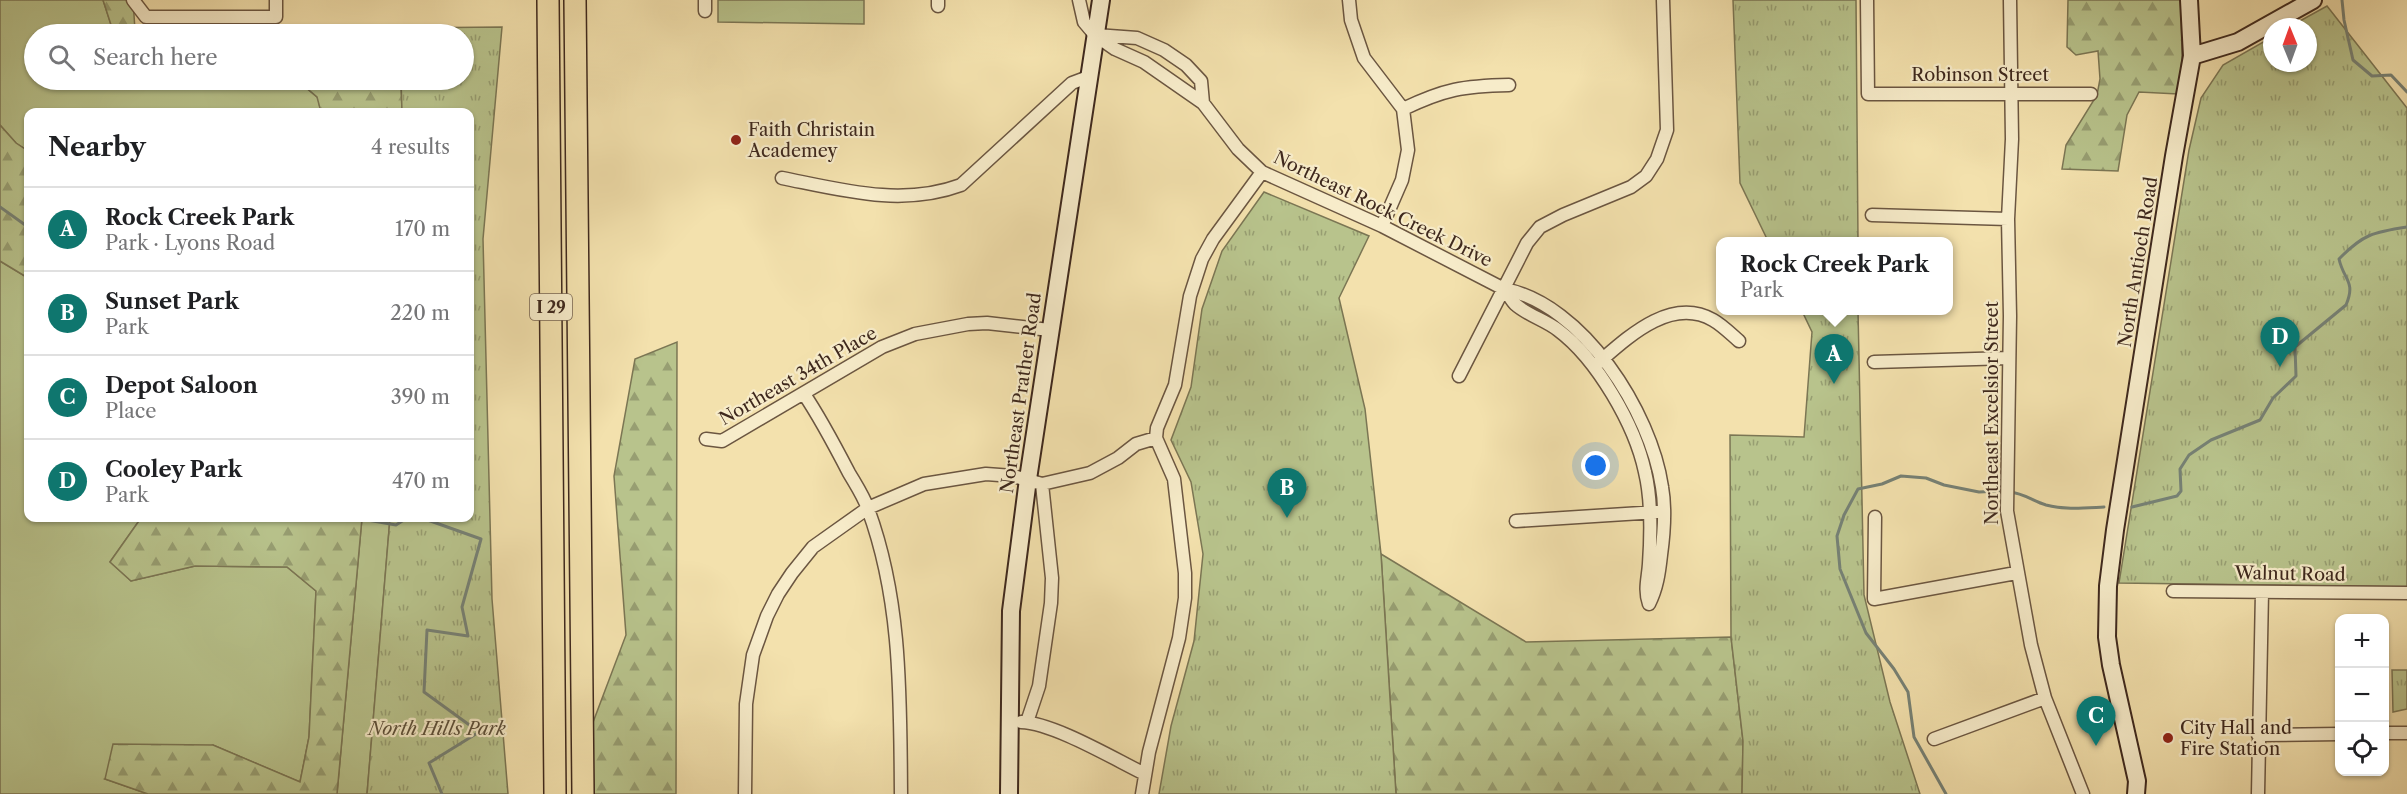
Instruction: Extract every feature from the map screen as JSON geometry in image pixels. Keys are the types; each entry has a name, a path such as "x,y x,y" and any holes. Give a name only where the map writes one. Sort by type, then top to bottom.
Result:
{"highway":[{"name":"I 29","path":"548,0 555,794"},
{"name":"I 29","path":"575,0 583,794"}],"street":[{"path":"133,0 146,17 276,17 276,0"},
{"path":"1079,0 1084,22 1095,35"},
{"name":"Northeast Prather Road","path":"1009,794 1011,611 1035,482 1050,330 1101,0"},
{"path":"1349,0 1351,20 1364,58 1403,109 1408,150 1402,180 1382,226"},
{"path":"1459,376 1527,243 1540,227 1631,187 1646,176 1657,159 1667,130 1664,0"},
{"name":"Robinson Street","path":"1867,0 1868,94 2091,94"},
{"name":"Northeast Excelsior Street","path":"2010,0 2012,93 2008,219 2007,511 2016,573 2045,698 2083,794"},
{"name":"North Antioch Road","path":"2136,794 2137,781 2107,637 2108,586 2174,156 2192,56 2189,0"},
{"path":"2192,56 2238,42 2313,0"},
{"name":"Northeast Rock Creek Drive","path":"1095,35 1115,49 1144,62 1203,103 1238,149 1262,172 1382,226 1504,289 1519,292 1540,303 1576,328 1616,374 1641,418 1654,453 1662,487 1665,528 1657,589 1649,604 1645,592 1649,565 1646,473 1635,438 1618,404 1574,344 1557,330 1515,304 1504,289"},
{"name":"Northeast Rock Creek Drive","path":"1095,35 1137,38 1164,50 1186,65 1201,81 1203,103"},
{"path":"782,178 864,195 907,196 940,193 961,185 1072,83 1089,77"},
{"path":"1403,109 1434,94 1467,86 1509,85"},
{"path":"1142,794 1179,638 1185,598 1185,573 1174,479 1156,438 1157,429 1175,385 1195,277 1213,239 1262,172"},
{"path":"1872,215 2008,219"},
{"path":"1593,368 1653,320 1673,313 1692,314 1713,319 1739,341"},
{"name":"Northeast 34th Place","path":"706,439 722,441 882,347 915,334 968,324 987,323 1050,330"},
{"path":"1874,362 2009,358"},
{"path":"804,394 820,417 868,508 885,572 895,622 899,675 901,794"},
{"path":"746,794 746,704 755,647 778,594 808,553 831,533 868,508 924,484 943,479 986,474 1035,482 1090,473 1118,458 1136,444 1156,438"},
{"path":"1028,722 1039,686 1052,603 1052,578 1035,482"},
{"path":"1516,521 1664,512"},
{"path":"1875,516 1874,599 2016,573"},
{"name":"Walnut Road","path":"2173,591 2407,593"},
{"path":"2258,794 2262,592"},
{"path":"1934,739 2045,698"},
{"path":"1008,722 1028,722 1058,732 1145,774"},
{"path":"2389,733 2407,733"},
{"path":"2258,735 2335,734"}],"green space":[{"path":"0,0 103,0 111,24 24,24 24,90 309,90 318,98 320,108 24,108 24,148 0,125"},
{"path":"103,0 133,0 135,24 111,24"},
{"path":"718,0 864,0 864,24 718,22"},
{"path":"1733,0 1856,0 1858,237 1766,237 1740,183"},
{"path":"2068,0 2181,0 2182,59 2178,94 2139,92 2127,115 2118,171 2062,169 2066,145 2097,95 2100,79 2098,51 2076,55 2067,47"},
{"path":"2327,6 2407,108 2407,587 2119,583 2189,150 2201,98 2223,65 2263,42 2263,72 2317,72 2317,18 2305,18"},
{"name":"North Hills Park","path":"474,27 502,27 483,239 492,599 508,794 367,794 390,522 474,522 474,108 402,108 401,90 474,90"},
{"path":"309,90 401,90 402,108 320,108 317,97"},
{"path":"0,125 24,148 24,276 0,261"},
{"path":"1264,192 1369,236 1339,298 1365,409 1381,554 1396,794 1159,794 1171,726 1194,641 1203,554 1191,482 1171,440 1191,387 1202,309 1222,251"},
{"path":"0,261 24,276 24,522 138,522 110,562 131,581 195,566 287,567 316,591 309,737 300,782 213,745 105,779 148,794 0,794"},
{"path":"1804,315 1858,315 1864,595 1890,702 1920,794 1742,794 1743,741 1731,637 1730,435 1804,437 1812,332"},
{"path":"677,342 676,794 594,794 592,725 626,635 614,476 635,359"},
{"path":"138,522 362,522 337,794 148,794 105,779 113,744 213,745 300,782 309,737 316,591 287,567 195,566 131,581 110,562"},
{"path":"362,522 390,522 367,794 337,794"},
{"path":"1381,554 1526,642 1731,637 1743,741 1742,794 1396,794"},
{"path":"2392,670 2407,670 2407,709 2393,712"}],"waterway":[{"path":"2342,0 2353,60 2372,76 2391,75 2407,92"},
{"path":"0,207 24,224"},
{"path":"2132,507 2177,496 2181,491 2180,469 2189,455 2211,440 2260,420 2273,398 2296,376 2295,347 2346,305 2350,291 2339,259 2355,244 2370,235 2407,227"},
{"path":"1946,794 1914,737 1908,692 1894,669 1866,633 1840,569 1837,536 1844,515 1858,489 1882,484 1901,476 1926,478 1944,485 1979,492 2001,491"},
{"path":"2010,492 2053,507 2104,507"},
{"path":"379,522 396,525 401,522"},
{"path":"433,522 481,539 462,607 468,636 427,630 424,692 479,732 429,763 442,794"}],"place":[{"name":"Faith Christain Academey","path":"736,140"},
{"name":"Cooley Park","path":"2280,367"},
{"name":"Rock Creek Park","path":"1834,384"},
{"name":"Sunset Park","path":"1287,518"},
{"name":"City Hall and Fire Station","path":"2168,738"},
{"name":"Depot Saloon","path":"2096,746"}]}
